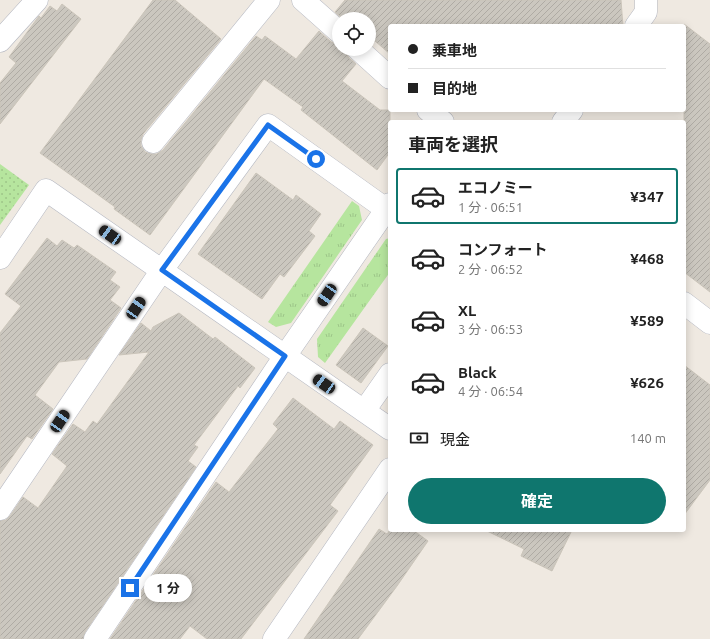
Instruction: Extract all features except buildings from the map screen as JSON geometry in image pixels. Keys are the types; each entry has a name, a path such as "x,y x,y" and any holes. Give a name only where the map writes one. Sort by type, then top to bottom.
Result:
{"street":[{"path":"0,41 38,0"},
{"path":"153,142 269,0"},
{"path":"303,0 332,26"},
{"path":"637,24 646,12 646,0"},
{"path":"366,56 388,76"},
{"path":"431,112 441,120"},
{"path":"564,120 570,112"},
{"path":"0,509 162,270 268,125 388,208"},
{"path":"0,258 46,190 388,428"},
{"path":"95,639 285,356 388,210"},
{"path":"686,307 710,323"},
{"path":"364,411 388,377"},
{"path":"274,639 388,476"}],"green space":[{"path":"0,164 29,185 0,225"},
{"path":"352,201 359,206 362,220 291,323 276,327 268,322"},
{"path":"388,238 388,275 325,363 318,357 317,339 386,239"}],"route":[{"path":"130,588 285,356 162,270 268,125 316,159"}]}
